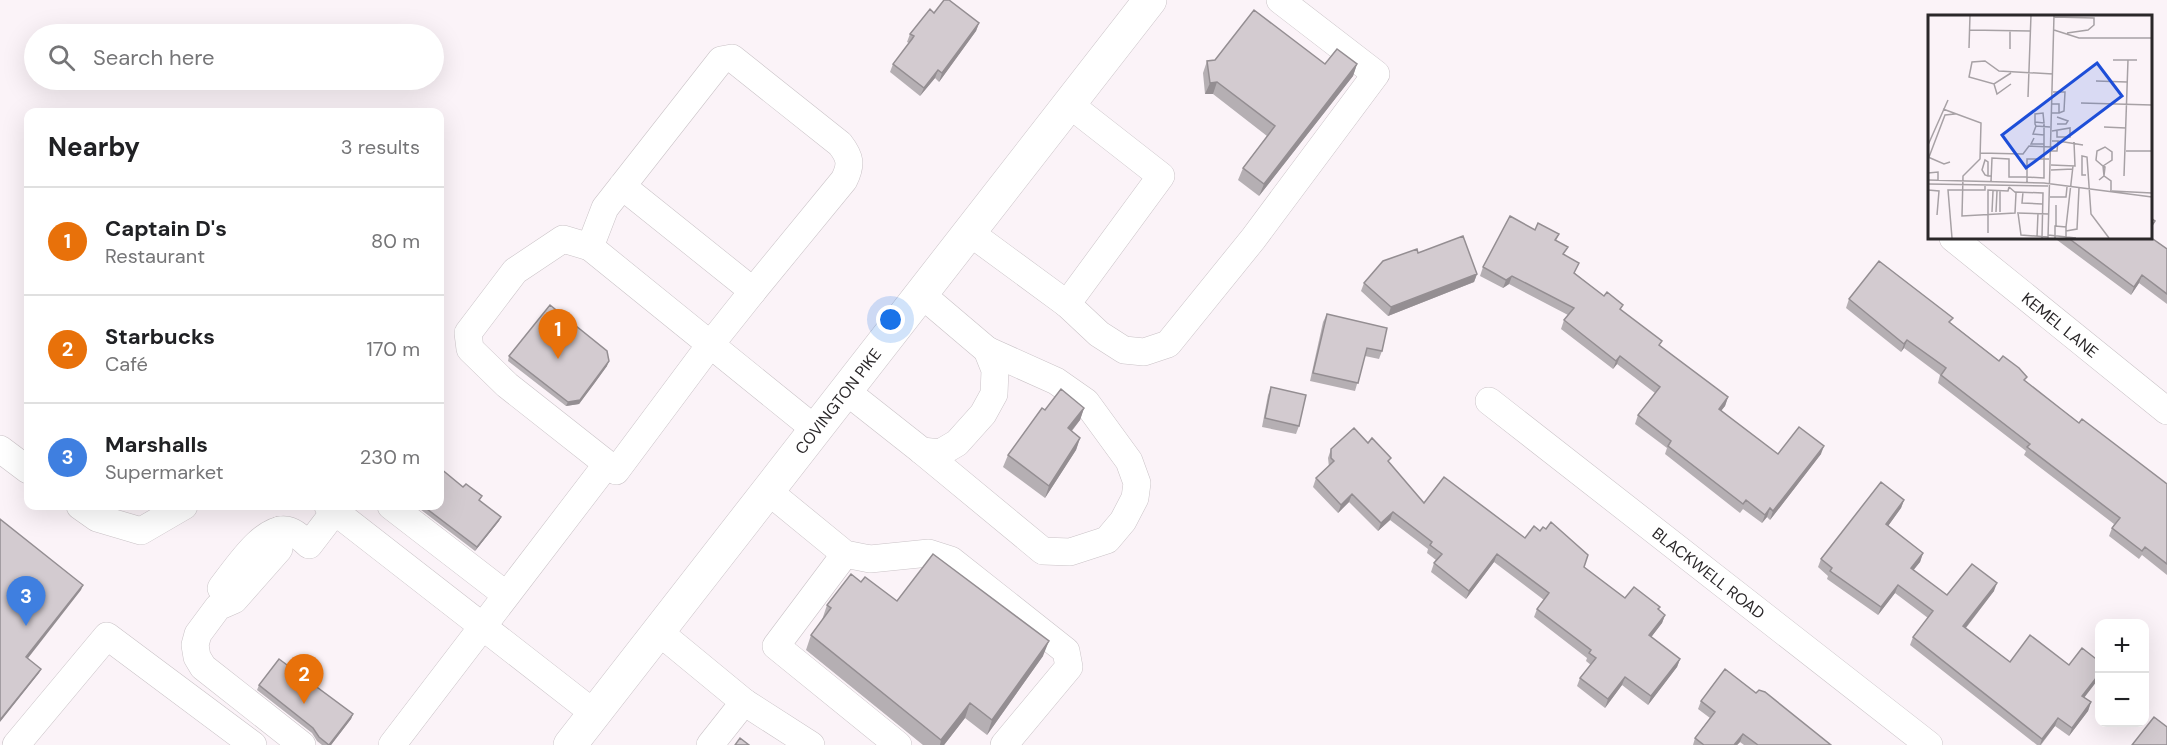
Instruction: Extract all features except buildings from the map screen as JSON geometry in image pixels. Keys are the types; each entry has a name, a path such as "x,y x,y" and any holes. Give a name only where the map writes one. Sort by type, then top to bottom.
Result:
{"main road":[{"name":"COVINGTON PIKE","path":"570,745 1149,0"}],"street":[{"path":"969,232 1067,304 1099,334 1124,350 1144,352 1168,344 1254,239 1376,74 1280,0"},
{"path":"590,248 605,208 721,60 732,58 840,144 850,158 849,170 844,180 710,345 616,471 507,385 470,349 468,333 515,271 563,239 590,248 710,345 816,430"},
{"path":"1067,304 1161,176 1068,104"},
{"path":"622,186 753,291"},
{"name":"KEMEL LANE","path":"1953,238 2167,411"},
{"path":"846,391 1043,551 1070,552 1107,540 1123,521 1135,498 1137,483 1129,461 1086,402 1056,381 987,350 921,294"},
{"path":"922,451 940,453 957,443 983,414 994,394 995,370 987,350"},
{"name":"BLACKWELL ROAD","path":"1489,401 1929,745"},
{"path":"0,449 24,467"},
{"path":"392,745 505,594 607,464"},
{"path":"768,491 845,554 870,559 929,553 951,560 1066,651 1069,667 1004,745"},
{"path":"86,510 97,518 141,531 177,510"},
{"path":"302,745 203,667 197,657 195,645 198,634 218,607 220,588 263,537 280,530 290,530 309,545 331,510"},
{"path":"335,510 595,714"},
{"path":"396,510 505,594"},
{"path":"845,554 777,646 898,745"},
{"path":"659,632 744,702 811,745"},
{"path":"16,745 107,636 253,745"},
{"path":"710,745 744,702"}],"place":[{"name":"Captain D's","path":"558,359"},
{"name":"Marshalls","path":"26,626"},
{"name":"Starbucks","path":"304,704"}]}
